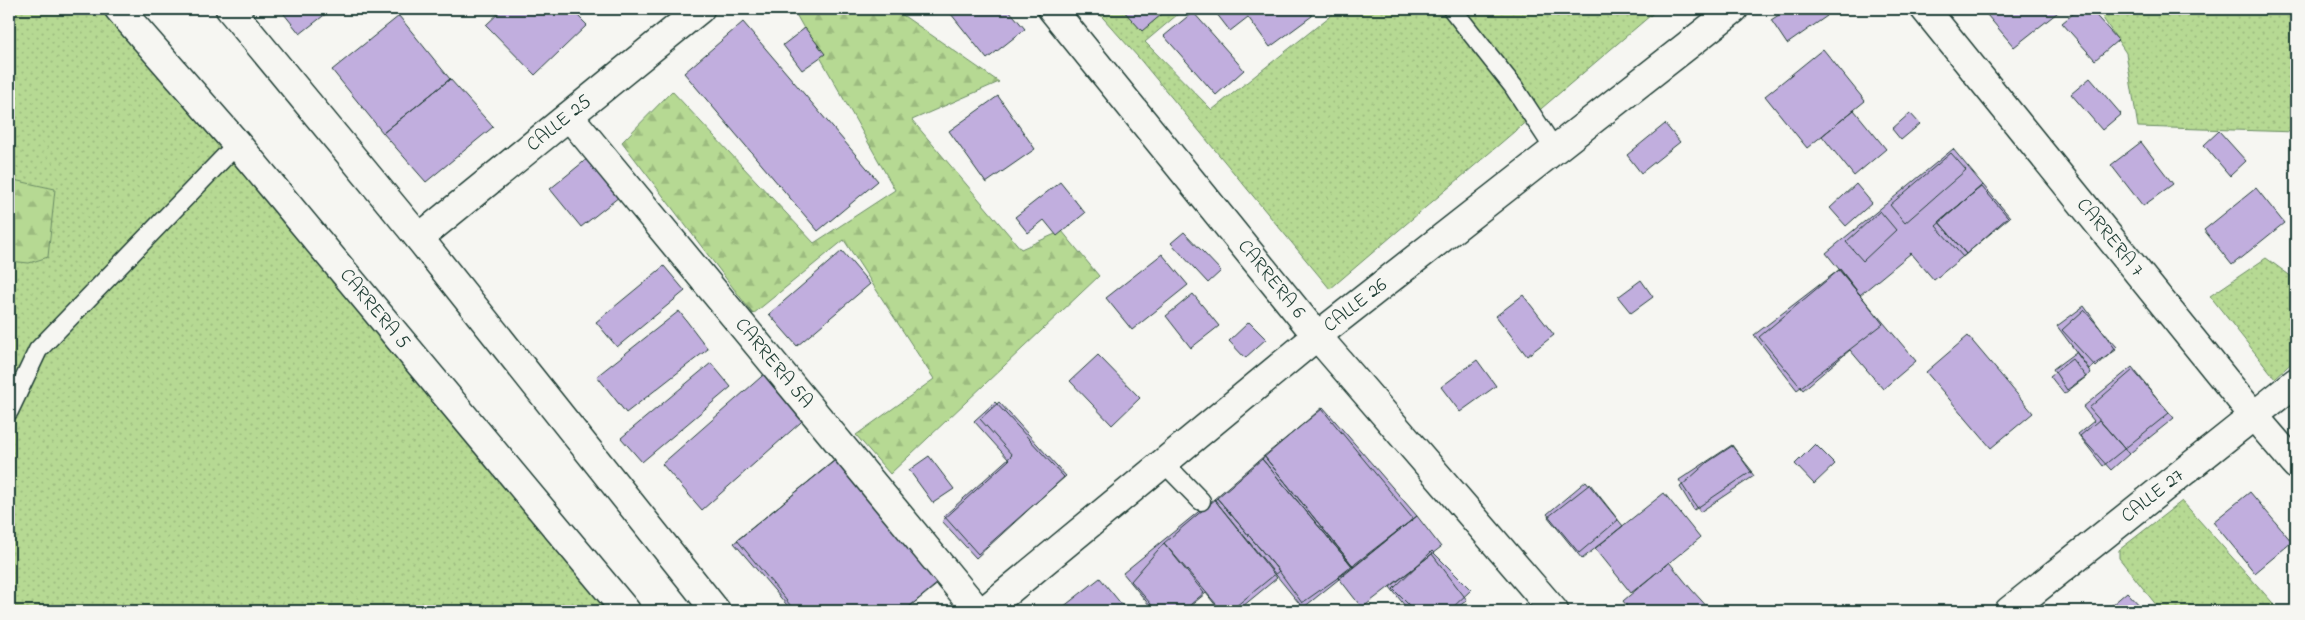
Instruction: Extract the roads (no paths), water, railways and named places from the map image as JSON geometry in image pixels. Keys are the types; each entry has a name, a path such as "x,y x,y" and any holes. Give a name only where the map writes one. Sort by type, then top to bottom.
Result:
{"street":[{"name":"CARRERA 5","path":"120,9 238,144 626,611"},
{"path":"230,9 419,238 716,611"},
{"name":"CALLE 25","path":"419,238 700,9"},
{"name":"CARRERA 6","path":"1052,9 1317,336 1554,611"},
{"name":"CALLE 26","path":"984,611 1317,336 1734,9"},
{"name":"CARRERA 7","path":"1926,9 2296,466"},
{"name":"CARRERA 5A","path":"569,116 978,611"},
{"name":"CALLE 27","path":"2009,611 2296,382"}],"lane":[{"path":"1452,9 1513,86 1555,150"},
{"path":"9,412 38,350 238,144"},
{"path":"1164,463 1201,501"}]}
